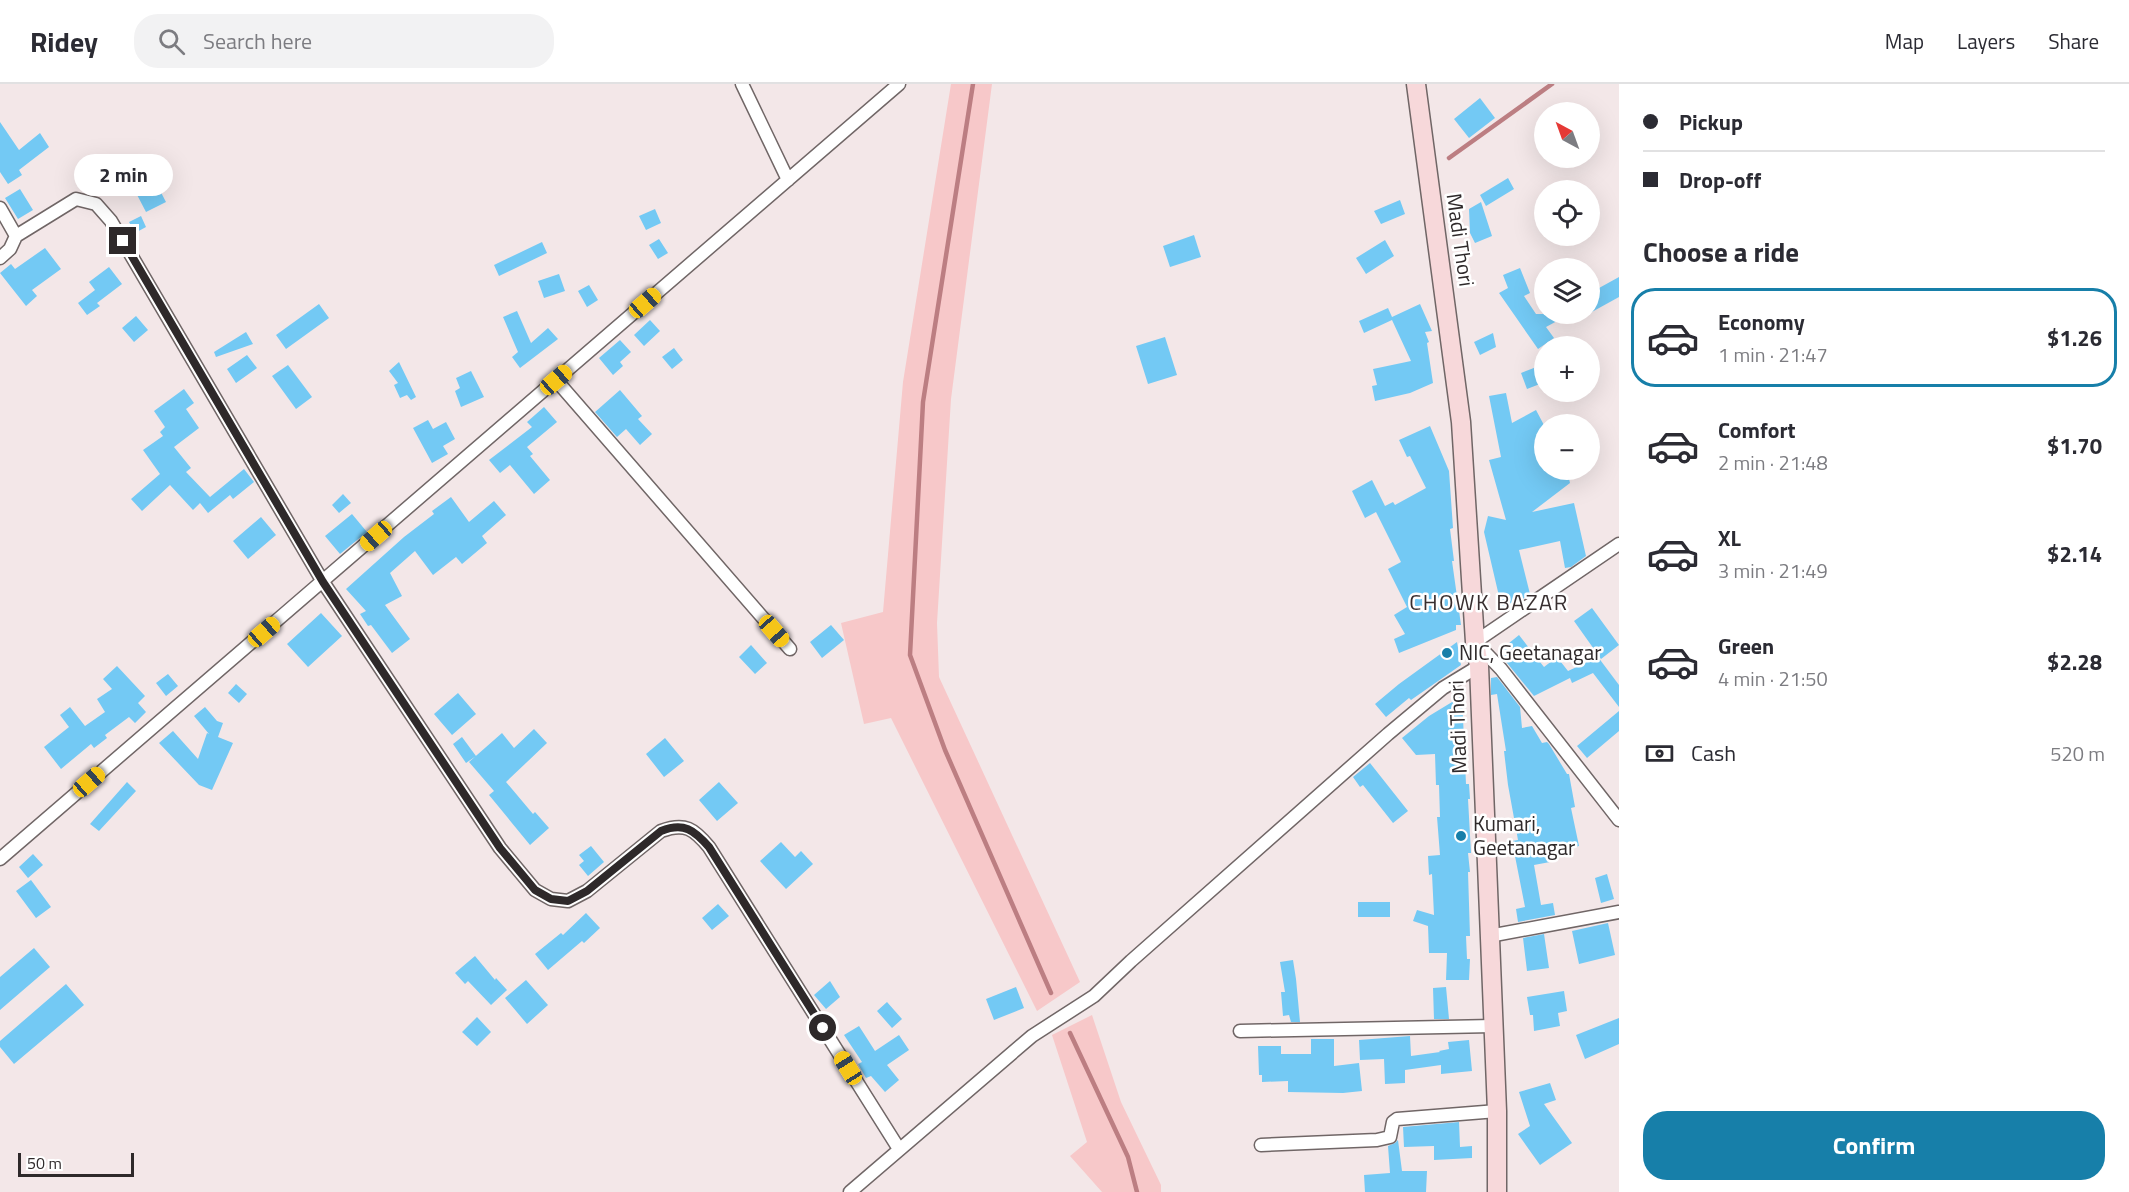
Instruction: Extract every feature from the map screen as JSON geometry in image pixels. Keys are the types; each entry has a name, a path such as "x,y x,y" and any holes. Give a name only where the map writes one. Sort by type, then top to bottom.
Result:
{"main road":[{"name":"Madi Thori","path":"1416,84 1461,422 1475,642 1479,666 1497,1111 1497,1192"}],"street":[{"path":"742,84 788,180"},
{"path":"0,859 899,84"},
{"path":"0,258 10,249 16,236 76,199 96,204 111,221 323,582 500,848 535,890 551,899 568,901 587,891 661,831 674,826 686,828 697,834 709,847 899,1149"},
{"path":"0,208 16,236"},
{"path":"556,380 790,649"},
{"path":"1619,543 1475,642 1501,669 1619,820"},
{"path":"850,1192 1032,1036 1094,996 1388,734 1443,688 1479,666"},
{"path":"1489,936 1619,912"},
{"path":"1240,1031 1493,1026"},
{"path":"1261,1145 1377,1140 1390,1137 1393,1122 1397,1119 1497,1111"}],"shaded area":[{"path":"951,84 992,84 951,399 937,623 939,677 1080,982 1037,1011 891,718 864,724 841,623 883,612 903,382"},
{"path":"1092,1015 1121,1102 1161,1185 1161,1192 1102,1192 1070,1156 1087,1142 1052,1035"}],"building":[{"path":"1480,98 1495,118 1469,138 1454,119"},
{"path":"0,122 19,150 40,133 49,147 19,170 22,175 8,184 0,172"},
{"path":"128,171 136,180 123,190 115,181"},
{"path":"1508,178 1514,189 1486,206 1480,195"},
{"path":"154,179 166,202 146,212 134,189"},
{"path":"20,189 33,210 18,219 5,198"},
{"path":"1400,200 1405,214 1381,224 1374,211"},
{"path":"1481,202 1492,236 1475,243 1470,233 1469,209"},
{"path":"655,209 661,223 646,230 639,216"},
{"path":"141,216 146,227 135,233 129,222"},
{"path":"1194,235 1201,257 1170,267 1163,246"},
{"path":"659,239 668,253 658,259 649,245"},
{"path":"1385,240 1394,256 1366,274 1356,258"},
{"path":"542,242 547,253 499,276 494,265"},
{"path":"45,248 61,269 32,290 37,296 26,306 0,273 11,264 15,269"},
{"path":"109,267 122,284 97,303 100,306 87,315 78,303 95,290 89,282"},
{"path":"1520,268 1530,293 1524,296 1534,311 1534,324 1552,324 1546,327 1553,336 1534,336 1534,343 1499,293 1508,288 1503,275"},
{"path":"559,274 565,291 544,298 538,281"},
{"path":"1619,277 1619,297 1600,307 1600,287"},
{"path":"589,285 598,300 587,307 578,291"},
{"path":"319,304 329,318 286,349 276,335"},
{"path":"1420,304 1432,331 1425,332 1429,342 1427,343 1433,383 1410,393 1375,401 1372,386 1377,385 1373,369 1411,361 1392,320 1364,333 1359,321 1388,308 1392,317"},
{"path":"517,311 531,343 548,328 558,339 520,368 512,357 518,352 503,317"},
{"path":"136,316 148,330 134,342 122,328"},
{"path":"650,320 660,331 644,346 634,335"},
{"path":"246,332 253,344 216,357 214,352"},
{"path":"1493,333 1496,347 1480,355 1474,342"},
{"path":"1165,337 1177,375 1148,384 1136,346"},
{"path":"620,340 631,352 620,362 623,366 613,375 599,358"},
{"path":"674,348 683,360 672,369 662,357"},
{"path":"247,355 257,368 236,383 227,369"},
{"path":"399,362 416,397 411,400 407,395 400,398 394,385 398,383 389,371"},
{"path":"288,365 312,397 296,409 272,376"},
{"path":"1534,368 1534,386 1527,389 1521,373"},
{"path":"471,371 484,397 461,407 455,391 460,388 456,378"},
{"path":"184,389 194,403 186,409 199,428 174,447 191,468 186,472 210,497 244,469 254,482 233,499 230,495 208,513 200,503 193,510 170,485 142,511 131,499 160,474 143,450 163,436 160,432 165,427 154,411"},
{"path":"620,390 642,416 638,419 652,434 640,445 626,429 617,437 595,412"},
{"path":"1506,393 1512,423 1536,410 1538,414 1534,414 1534,480 1569,480 1570,483 1532,512 1574,503 1586,556 1571,567 1565,568 1560,541 1519,550 1530,594 1513,606 1502,609 1484,532 1488,516 1506,520 1489,460 1501,457 1489,396"},
{"path":"544,407 557,422 527,447 533,454 530,456 550,480 534,494 510,465 500,473 489,460 532,427 527,422"},
{"path":"428,420 433,429 446,422 455,439 443,446 448,454 432,463 413,428"},
{"path":"1430,426 1449,471 1453,528 1450,529 1454,561 1452,561 1461,625 1456,625 1456,630 1399,653 1394,639 1405,634 1394,615 1407,607 1388,569 1401,562 1376,512 1365,518 1352,491 1372,480 1385,506 1393,502 1395,505 1426,488 1399,440"},
{"path":"343,494 351,503 339,513 332,505"},
{"path":"451,497 469,522 494,501 506,515 482,536 487,543 462,564 456,557 433,575 415,551 390,573 402,596 385,605 410,639 392,653 371,625 368,626 360,614 366,611 346,589 404,537 434,514 432,511"},
{"path":"352,514 367,532 340,554 325,536"},
{"path":"261,517 276,535 248,559 233,541"},
{"path":"1592,608 1619,645 1601,659 1574,621"},
{"path":"321,613 342,636 308,667 287,644"},
{"path":"831,625 844,640 822,658 810,642"},
{"path":"1519,635 1544,667 1557,657 1568,671 1598,657 1619,685 1619,707 1593,673 1572,683 1570,678 1534,696 1498,652"},
{"path":"1457,642 1461,665 1411,700 1409,698 1386,717 1375,704"},
{"path":"751,645 767,663 755,674 739,657"},
{"path":"117,666 145,696 138,703 146,712 135,723 129,717 105,735 107,738 94,748 91,744 61,769 44,747 69,727 60,715 70,707 85,726 105,712 97,699 112,689 103,679"},
{"path":"168,674 178,686 166,696 156,683"},
{"path":"1497,677 1520,707 1522,728 1532,726 1542,743 1549,744 1569,774 1575,807 1571,808 1579,846 1548,853 1550,862 1534,865 1541,905 1553,903 1555,915 1518,922 1516,909 1525,907 1512,841 1518,840 1508,785 1504,751 1506,751 1497,694 1491,695 1491,678"},
{"path":"236,684 247,694 239,703 228,693"},
{"path":"458,693 476,714 452,735 434,714"},
{"path":"1462,696 1466,784 1469,784 1470,799 1468,799 1471,853 1468,853 1470,872 1468,872 1470,936 1466,936 1467,959 1470,959 1469,980 1446,980 1447,953 1429,953 1428,926 1413,921 1417,910 1434,915 1432,874 1429,875 1428,856 1440,855 1437,817 1440,817 1439,785 1436,785 1435,754 1416,755 1402,738 1429,716"},
{"path":"205,707 217,721 223,723 218,737 233,743 212,790 199,785 159,743 173,731 198,759 207,733 209,734 194,716"},
{"path":"1619,711 1619,731 1587,758 1577,746"},
{"path":"534,729 547,743 506,782 533,814 535,812 549,828 530,845 489,795 494,791 469,762 502,733 514,748"},
{"path":"462,737 476,756 466,763 453,744"},
{"path":"665,738 684,761 664,777 646,754"},
{"path":"1370,763 1408,811 1393,823 1363,785 1360,787 1353,777"},
{"path":"127,782 136,791 99,831 90,824"},
{"path":"719,782 738,803 717,821 699,800"},
{"path":"781,842 795,857 801,851 813,864 786,889 760,861"},
{"path":"591,846 604,862 588,876 579,865 584,861 579,855"},
{"path":"33,854 43,865 28,878 19,867"},
{"path":"1607,874 1614,899 1601,903 1595,878"},
{"path":"31,880 51,907 36,918 16,891"},
{"path":"1358,902 1390,902 1390,917 1358,917"},
{"path":"718,904 729,916 712,930 702,918"},
{"path":"586,913 600,928 548,970 535,954 561,933 563,935"},
{"path":"1608,923 1615,955 1579,964 1572,931"},
{"path":"1544,934 1549,968 1527,971 1523,938"},
{"path":"34,948 50,967 0,1010 0,977"},
{"path":"475,956 495,980 496,978 507,990 491,1005 468,981 465,984 455,973"},
{"path":"1293,960 1300,1022 1291,1022 1289,1015 1283,1016 1281,992 1285,992 1280,962"},
{"path":"526,980 548,1005 527,1024 505,998"},
{"path":"830,981 840,997 826,1009 814,995"},
{"path":"66,984 84,1005 14,1064 0,1047 0,1041"},
{"path":"1016,987 1024,1008 994,1020 986,999"},
{"path":"1446,987 1449,1019 1434,1019 1433,988"},
{"path":"1564,991 1567,1011 1558,1013 1560,1026 1534,1031 1533,1015 1530,1015 1527,997"},
{"path":"887,1002 902,1019 892,1028 877,1011"},
{"path":"477,1017 491,1032 477,1046 462,1032"},
{"path":"1619,1018 1619,1044 1585,1059 1576,1035"},
{"path":"859,1026 875,1051 899,1035 909,1050 887,1065 899,1080 885,1092 871,1076 866,1078 858,1064 862,1062 844,1035"},
{"path":"1410,1036 1411,1056 1440,1052 1449,1049 1448,1042 1469,1040 1472,1071 1441,1074 1441,1065 1405,1070 1405,1083 1385,1084 1384,1059 1360,1060 1359,1040"},
{"path":"1311,1039 1334,1039 1334,1066 1359,1063 1362,1091 1288,1092 1288,1081 1262,1082 1262,1075 1259,1075 1258,1046 1281,1046 1281,1054 1311,1054"},
{"path":"1550,1083 1556,1100 1544,1104 1572,1143 1540,1165 1518,1134 1530,1126 1519,1092"},
{"path":"1459,1122 1460,1147 1472,1146 1472,1158 1434,1160 1434,1146 1404,1147 1403,1127"},
{"path":"1398,1140 1402,1171 1427,1171 1426,1192 1365,1192 1364,1175 1390,1173 1388,1146"}],"waterway":[{"path":"973,84 923,402 910,655 945,750 1051,993"},
{"path":"1449,158 1552,84"},
{"path":"1070,1033 1128,1157 1137,1192"}],"place":[{"name":"NIC, Geetanagar","path":"1447,653"},
{"name":"Kumari, Geetanagar","path":"1461,836"}],"district":[{"name":"CHOWK BAZAR","path":"1489,602"}],"route":[{"path":"123,241 323,582 500,848 535,890 551,899 568,901 587,891 661,831 674,826 686,828 697,834 709,847 823,1028"}]}
